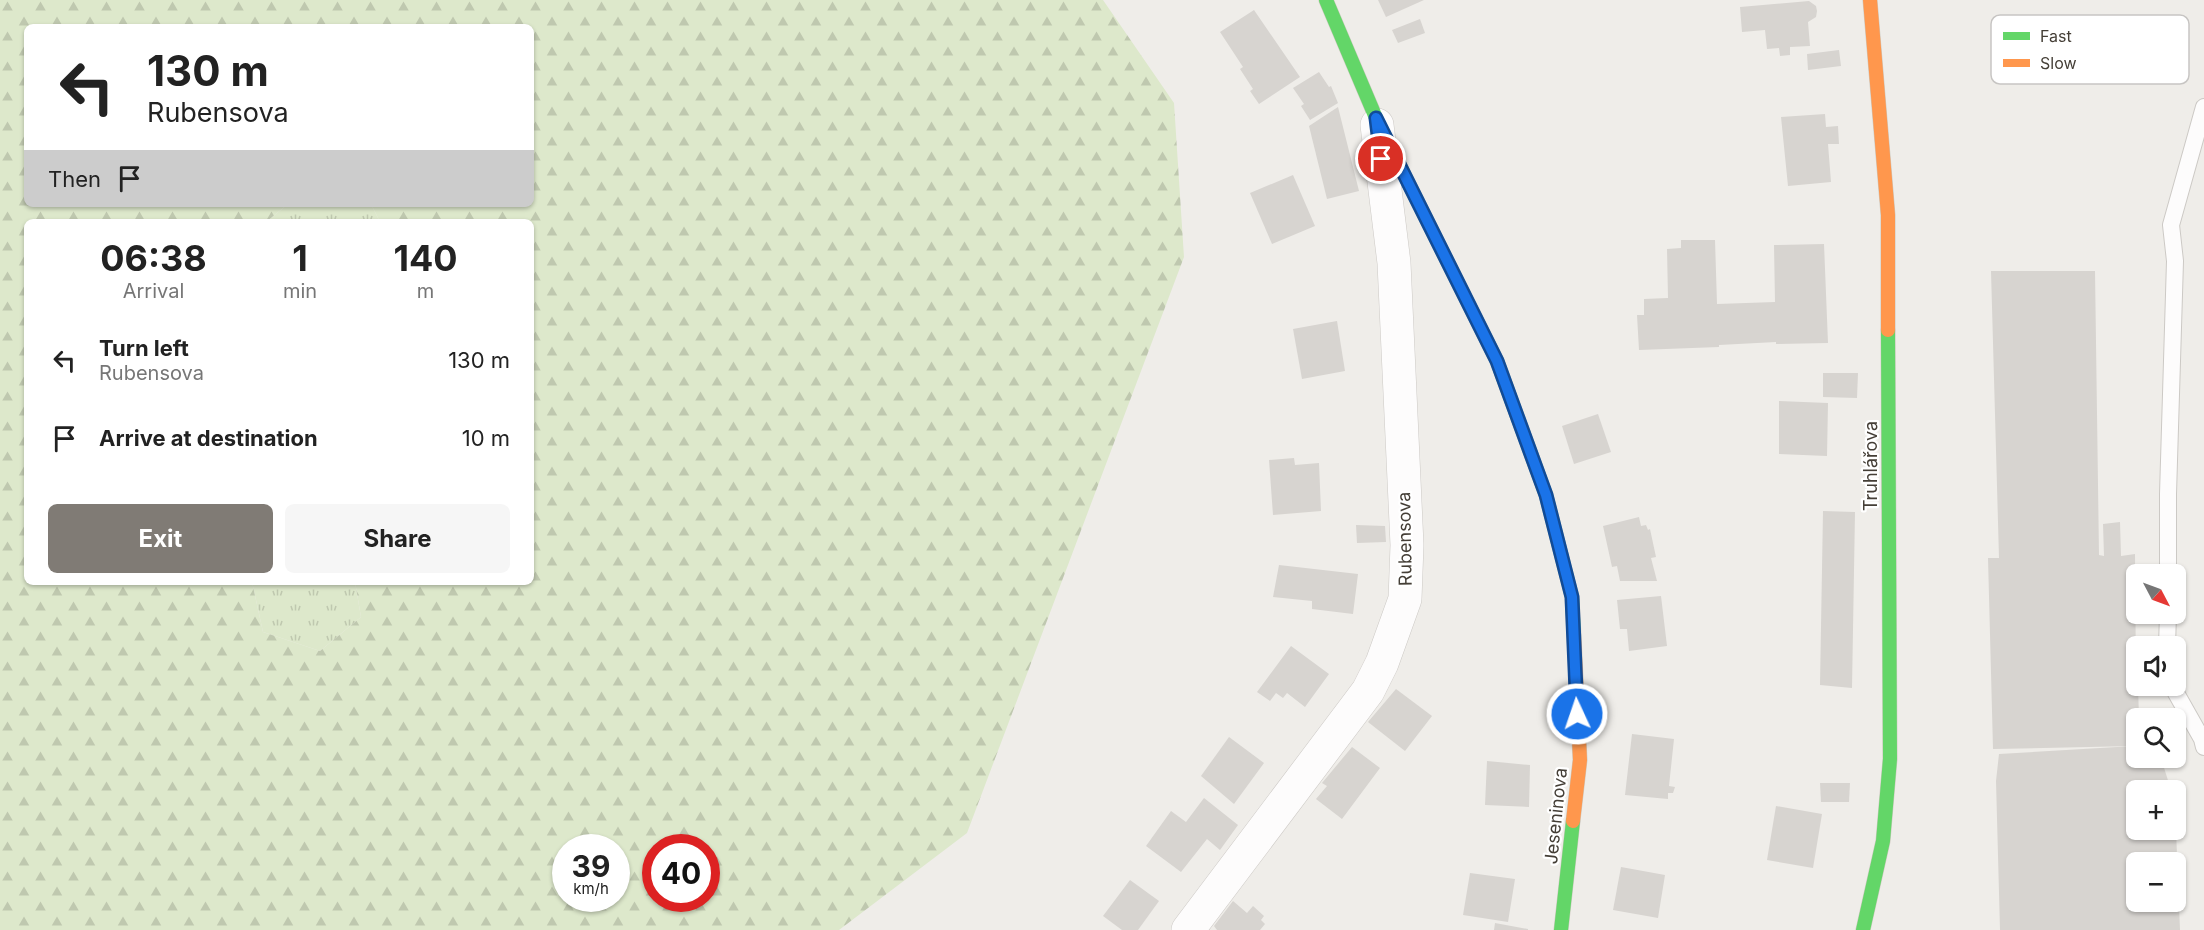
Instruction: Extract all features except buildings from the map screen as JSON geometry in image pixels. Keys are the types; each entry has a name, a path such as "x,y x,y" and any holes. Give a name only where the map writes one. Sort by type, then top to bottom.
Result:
{"street":[{"name":"Jeseninova","path":"1326,0 1376,118 1497,361 1546,495 1572,597 1580,760 1561,930"},
{"name":"Truhlářova","path":"1863,930 1883,841 1890,759 1888,215 1870,0"},
{"name":"Rubensova","path":"1188,930 1368,691 1382,663 1405,599 1407,545 1394,263 1376,118"}],"lane":[{"path":"2168,564 2175,261 2171,225 2204,107"},
{"path":"2178,696 2202,739 2204,747"}],"green space":[{"path":"0,0 1103,0 1174,103 1184,257 967,833 839,930 0,930"},
{"path":"284,207 372,207 378,219 270,219"},
{"path":"253,585 356,585 361,617 320,651 263,632"}],"traffic: fast":[{"path":"1326,0 1376,118 1497,361 1546,495 1572,597 1574,636"},
{"path":"1863,930 1883,841 1890,759 1888,330"},
{"path":"1561,930 1573,821"}],"traffic: slow":[{"path":"1870,0 1888,215 1888,330"},
{"path":"1573,821 1580,760 1574,636"}],"route":[{"path":"1381,159 1376,118 1497,361 1546,495 1572,597 1577,714"}]}
